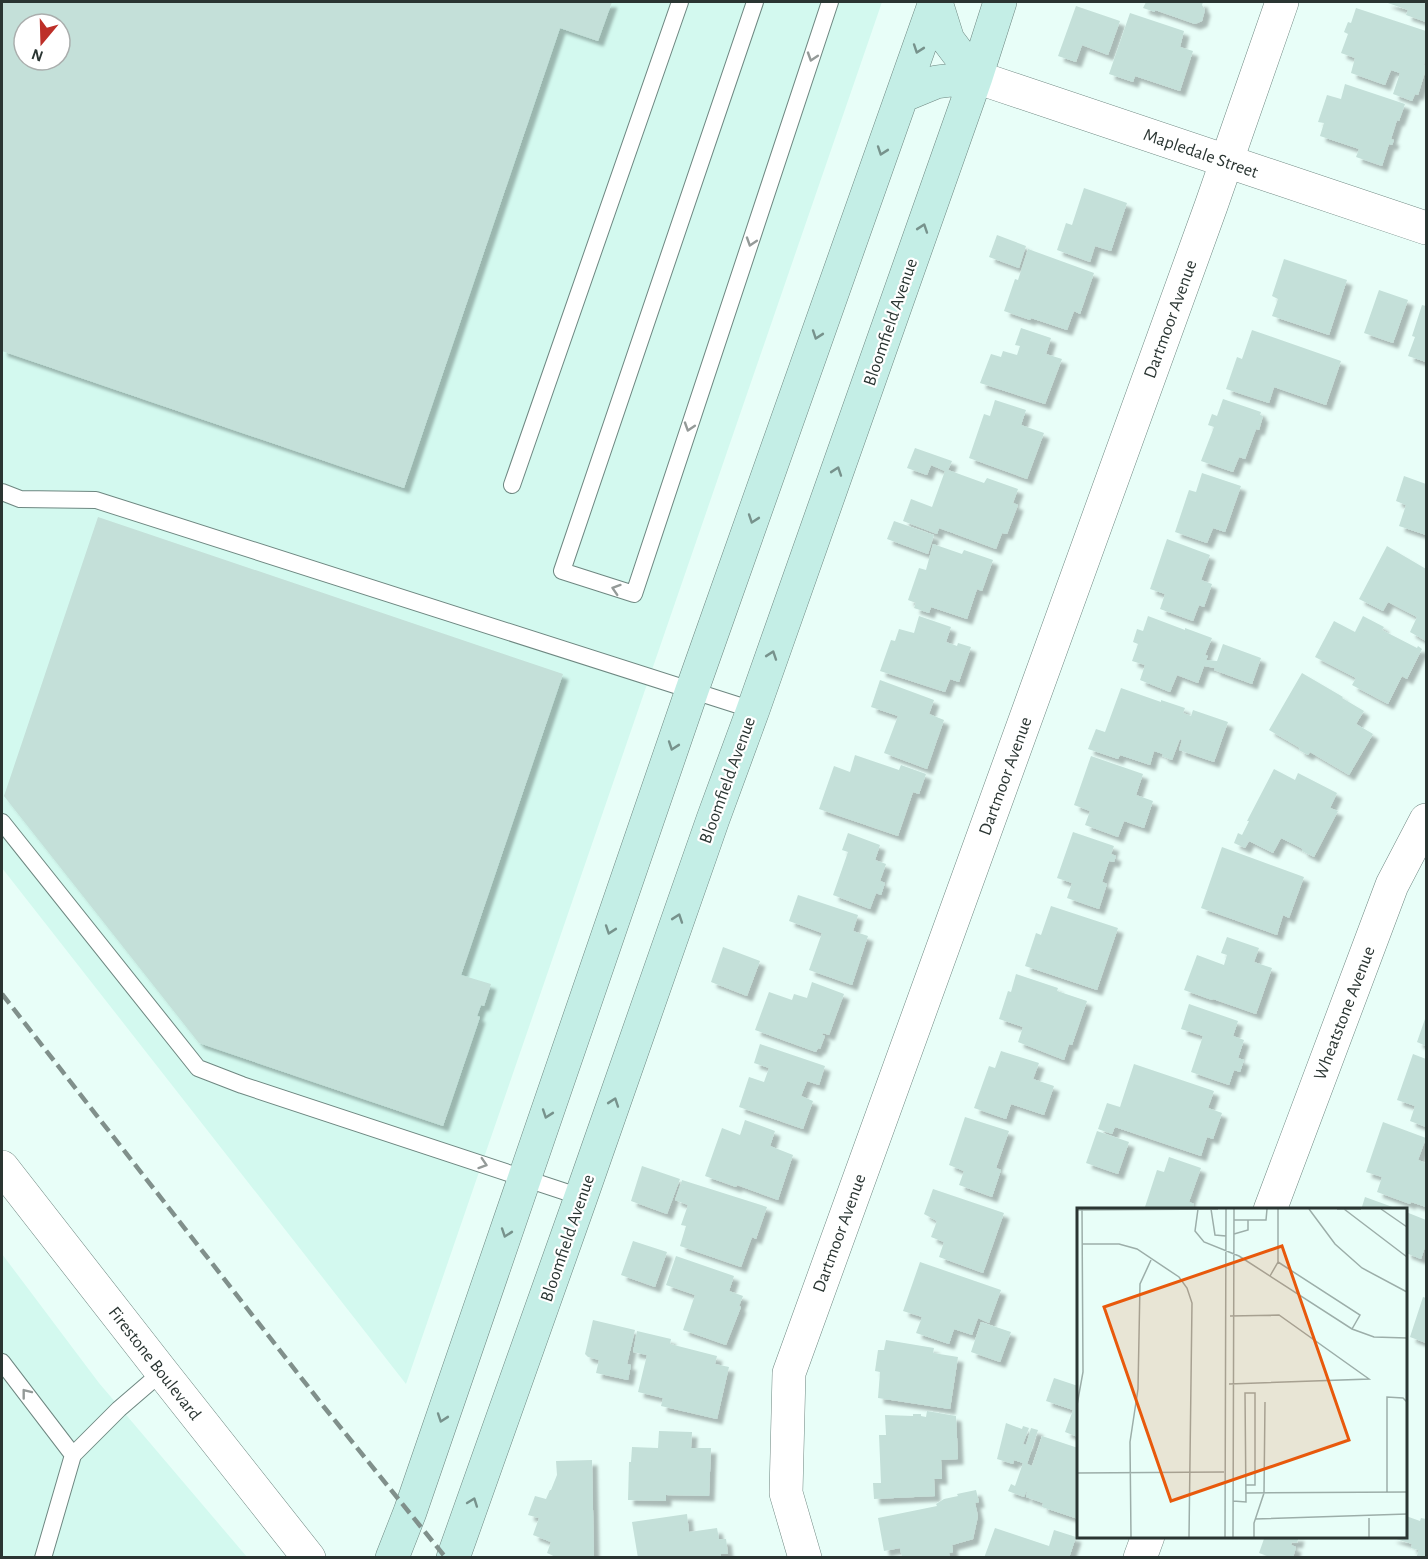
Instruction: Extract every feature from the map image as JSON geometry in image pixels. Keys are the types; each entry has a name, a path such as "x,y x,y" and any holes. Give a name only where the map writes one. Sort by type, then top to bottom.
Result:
{"main road":[{"path":"902,96 936,82 976,77 948,40 935,2"},
{"path":"392,1557 414,1501 692,690 935,2"},
{"name":"Bloomfield Avenue","path":"453,1557 976,77 1000,2"}],"street":[{"name":"Dartmoor Avenue","path":"805,1557 786,1493 789,1373 1227,161 1282,2"},
{"name":"Mapledale Street","path":"976,77 1426,228"},
{"name":"Wheatstone Avenue","path":"1270,1208 1392,885 1426,820"},
{"name":"Firestone Boulevard","path":"2,1167 309,1557"},
{"path":"1140,1557 1147,1538"}],"lane":[{"path":"512,485 680,2"},
{"path":"756,2 562,571 634,594 830,2"},
{"path":"2,492 20,499 96,500 753,710"},
{"path":"2,822 198,1068 242,1085 581,1197"},
{"path":"2,1362 74,1455"},
{"path":"43,1557 74,1455 119,1408 162,1372"}],"shaded area":[{"path":"2,2 882,2 406,1384 2,868"},
{"path":"2,1254 99,1383 247,1557 2,1557"}],"building":[{"path":"2,2 612,2 598,41 560,28 404,488 2,351"},
{"path":"1146,2 1203,2 1205,10 1202,21 1195,24 1143,8"},
{"path":"1385,2 1426,2 1426,22 1406,15 1408,10"},
{"path":"1076,6 1120,21 1108,55 1082,45 1076,62 1058,56"},
{"path":"1356,8 1426,31 1424,65 1426,69 1418,95 1415,94 1412,101 1393,94 1400,73 1391,70 1385,85 1351,73 1355,58 1341,53 1348,34 1344,32 1348,22 1351,23"},
{"path":"1130,13 1184,31 1180,47 1193,51 1180,91 1135,76 1133,82 1109,74"},
{"path":"1345,84 1405,104 1391,139 1394,140 1392,145 1389,144 1382,166 1356,157 1359,149 1320,136 1324,123 1318,122 1327,95 1341,99"},
{"path":"1084,188 1127,203 1111,251 1095,246 1090,262 1057,250 1066,223 1072,225"},
{"path":"997,235 1026,246 1019,268 989,257"},
{"path":"1028,249 1094,273 1080,314 1074,311 1067,330 1004,311 1015,279 1018,280"},
{"path":"1284,259 1347,280 1329,335 1272,316 1278,299 1272,296"},
{"path":"1379,290 1408,300 1393,343 1364,333"},
{"path":"1422,305 1426,306 1426,362 1408,356"},
{"path":"1021,328 1051,338 1046,354 1062,359 1045,404 980,383 991,354 1001,357 1003,351 1017,355 1020,346 1015,345"},
{"path":"1252,330 1341,361 1326,405 1274,387 1269,403 1226,389 1237,357 1242,359"},
{"path":"1223,399 1261,412 1260,415 1263,416 1245,459 1239,457 1233,472 1201,461 1214,427 1208,425 1212,414 1217,416"},
{"path":"995,400 1026,410 1021,425 1044,433 1027,479 969,458 984,414 990,416"},
{"path":"915,448 952,461 948,470 984,483 987,478 1018,489 1013,503 1018,505 1007,534 1002,533 996,549 939,528 937,534 903,521 911,499 932,507 945,471 931,465 927,475 907,468"},
{"path":"1202,473 1241,486 1225,532 1213,528 1207,543 1175,532 1189,490 1196,492"},
{"path":"1404,476 1426,484 1426,535 1399,526 1406,505 1396,501"},
{"path":"98,517 563,674 461,975 491,984 484,1006 481,1005 477,1016 480,1017 443,1126 199,1043 4,796"},
{"path":"894,521 934,535 928,554 887,539"},
{"path":"1167,539 1210,555 1201,580 1212,584 1204,607 1199,605 1193,621 1160,609 1165,594 1150,589"},
{"path":"933,544 962,554 964,550 993,560 982,591 977,589 967,619 931,607 929,613 914,608 916,603 908,600 919,568 926,570"},
{"path":"1387,546 1426,569 1426,641 1410,632 1417,617 1388,602 1383,611 1359,599"},
{"path":"919,616 951,627 946,642 971,647 959,682 950,679 945,692 880,671 891,640 895,641 899,629 914,633"},
{"path":"1148,616 1212,638 1205,655 1208,656 1206,660 1217,661 1223,644 1261,658 1252,684 1214,670 1215,668 1204,666 1198,683 1177,675 1170,692 1140,680 1145,665 1132,661 1138,644 1133,642 1137,629 1143,631"},
{"path":"1363,616 1384,627 1382,630 1422,649 1407,679 1402,676 1388,704 1352,685 1356,678 1315,657 1334,621 1355,632"},
{"path":"1302,673 1364,711 1356,724 1373,734 1349,775 1310,752 1308,755 1299,750 1300,748 1269,730"},
{"path":"880,680 934,700 929,714 944,720 927,769 884,753 898,716 871,707"},
{"path":"1121,688 1185,708 1183,713 1191,716 1193,710 1228,722 1214,762 1179,750 1182,740 1180,739 1172,760 1154,751 1150,765 1120,755 1118,759 1088,749 1096,729 1105,732"},
{"path":"855,755 899,770 901,765 926,774 919,794 913,792 898,836 819,809 834,766 850,772"},
{"path":"1091,756 1143,774 1136,795 1153,801 1144,828 1124,821 1118,837 1085,825 1090,811 1074,805"},
{"path":"1274,769 1295,780 1298,773 1337,793 1330,808 1338,811 1314,857 1281,838 1273,853 1249,841 1245,848 1234,843 1238,833 1242,835"},
{"path":"1073,832 1114,846 1111,854 1116,856 1114,862 1109,861 1102,882 1107,884 1099,909 1067,898 1072,883 1057,878"},
{"path":"848,833 880,845 875,860 886,864 880,881 885,883 881,895 876,893 870,909 833,895 848,852 842,850"},
{"path":"1222,847 1304,877 1289,918 1283,915 1277,935 1201,908"},
{"path":"798,895 858,915 853,931 868,936 852,985 809,970 822,933 789,921"},
{"path":"1051,906 1118,928 1097,990 1025,966 1036,933 1041,935"},
{"path":"1227,937 1259,948 1254,962 1272,968 1256,1014 1184,990 1197,955 1224,965 1227,955 1221,953"},
{"path":"723,947 760,961 747,996 711,982"},
{"path":"1016,974 1058,988 1057,991 1087,1001 1072,1045 1069,1044 1064,1060 1018,1042 1023,1027 999,1019"},
{"path":"812,982 844,994 829,1035 823,1033 822,1035 825,1036 820,1049 818,1048 816,1052 755,1030 769,992 792,1000 794,994 807,998"},
{"path":"1189,1004 1238,1021 1233,1036 1244,1040 1238,1058 1244,1060 1240,1072 1234,1070 1229,1085 1191,1072 1203,1036 1181,1029"},
{"path":"1426,1016 1426,1046 1417,1042"},
{"path":"760,1044 825,1066 819,1085 807,1081 801,1096 813,1101 803,1129 739,1107 749,1077 764,1082 769,1068 754,1063"},
{"path":"1001,1051 1039,1063 1033,1079 1054,1086 1044,1115 1011,1104 1006,1119 974,1108 989,1066 995,1068"},
{"path":"1413,1054 1426,1059 1426,1127 1410,1121 1415,1106 1397,1100"},
{"path":"1134,1064 1214,1091 1208,1108 1222,1113 1213,1139 1207,1137 1201,1156 1115,1127 1112,1134 1098,1129 1107,1103 1120,1107"},
{"path":"965,1117 1009,1131 996,1168 1001,1170 992,1197 959,1185 964,1171 949,1165"},
{"path":"745,1120 775,1131 770,1146 793,1155 778,1200 705,1176 722,1128 740,1135"},
{"path":"1383,1122 1426,1138 1418,1160 1426,1163 1426,1207 1411,1202 1410,1204 1377,1192 1382,1177 1366,1172"},
{"path":"1097,1131 1129,1142 1118,1174 1086,1163"},
{"path":"1169,1157 1201,1168 1189,1202 1194,1204 1193,1208 1145,1208 1157,1170 1164,1172"},
{"path":"642,1166 680,1179 667,1214 631,1201"},
{"path":"682,1180 767,1207 756,1239 752,1237 741,1267 680,1246 686,1226 681,1225 688,1205 675,1200"},
{"path":"933,1189 1004,1213 983,1273 939,1257 944,1242 931,1237 937,1221 924,1214"},
{"path":"1365,1197 1395,1208 1362,1208"},
{"path":"1407,1212 1426,1220 1426,1244 1421,1259 1407,1253"},
{"path":"633,1241 667,1252 655,1287 621,1275"},
{"path":"676,1256 734,1276 729,1291 743,1296 726,1345 683,1330 695,1295 666,1285"},
{"path":"920,1262 1001,1290 989,1323 978,1318 972,1335 954,1329 949,1344 916,1333 922,1317 903,1311"},
{"path":"1423,1297 1426,1298 1426,1343 1410,1337"},
{"path":"593,1320 635,1330 627,1364 631,1365 628,1380 596,1373 599,1360 585,1354"},
{"path":"981,1322 1011,1332 1000,1362 971,1352"},
{"path":"637,1331 671,1339 670,1344 717,1356 715,1364 729,1367 717,1419 661,1406 663,1398 638,1392 647,1355 633,1352"},
{"path":"886,1340 934,1348 933,1353 958,1357 950,1409 878,1398 880,1372 875,1371 878,1350 884,1350"},
{"path":"1054,1378 1077,1386 1077,1437 1065,1432 1073,1410 1046,1401"},
{"path":"927,1411 956,1416 958,1459 941,1460 942,1479 934,1479 935,1496 874,1499 873,1483 881,1483 879,1435 886,1435 885,1415 921,1414 926,1417"},
{"path":"1006,1423 1022,1429 1023,1426 1029,1428 1023,1444 1026,1445 1031,1428 1038,1430 1027,1464 1032,1466 1042,1436 1077,1448 1077,1519 1042,1507 1043,1503 1026,1497 1027,1492 1024,1497 1008,1491 1011,1484 1015,1486 1023,1463 1014,1460 1013,1464 997,1459"},
{"path":"659,1431 692,1432 691,1448 711,1448 709,1496 666,1495 666,1501 628,1500 629,1462 631,1462 632,1447 658,1448"},
{"path":"592,1460 594,1558 558,1558 547,1553 551,1542 533,1535 539,1518 528,1515 535,1496 546,1499 551,1490 557,1475 556,1461"},
{"path":"976,1490 979,1502 975,1503 978,1516 973,1539 952,1545 953,1552 949,1553 950,1558 902,1558 900,1548 884,1551 878,1518 937,1506 936,1504 944,1499"},
{"path":"687,1514 689,1532 717,1528 719,1539 726,1539 728,1554 721,1554 721,1558 638,1558 632,1522"},
{"path":"1407,1516 1420,1521 1421,1518 1426,1519 1426,1558 1416,1558 1419,1550 1411,1548 1412,1544 1393,1538 1407,1538"},
{"path":"995,1528 1049,1546 1054,1530 1076,1537 1069,1558 984,1558"},
{"path":"1264,1538 1298,1538 1297,1543 1292,1542 1291,1545 1296,1547 1293,1558 1273,1558 1259,1553"}],"railway":[{"path":"2,994 324,1407 446,1558"}]}
